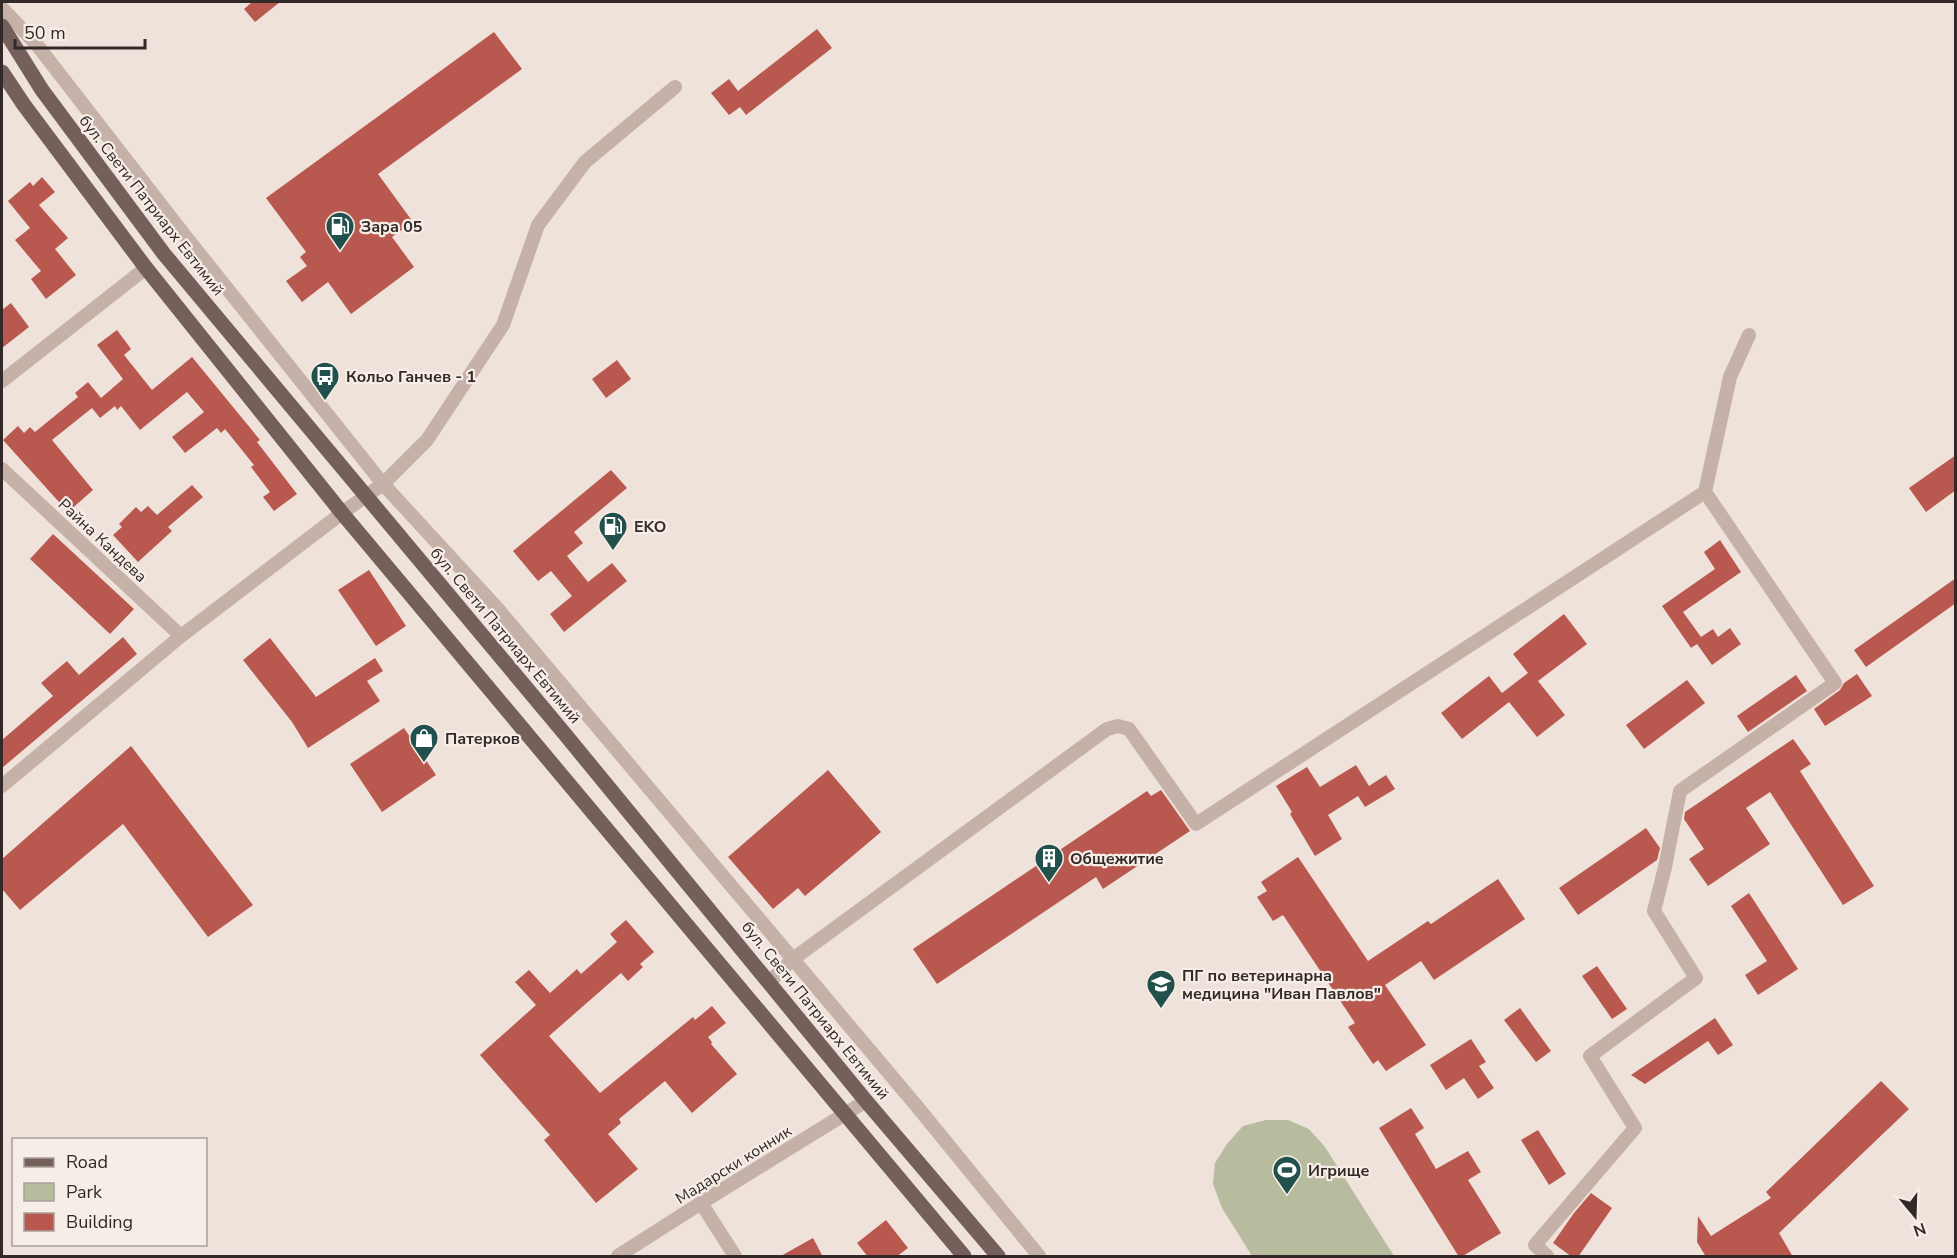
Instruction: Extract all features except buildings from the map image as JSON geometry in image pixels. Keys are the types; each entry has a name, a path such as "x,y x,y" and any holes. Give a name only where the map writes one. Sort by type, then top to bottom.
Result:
{"main road":[{"name":"бул. Свети Патриарх Евтимий","path":"2,26 42,90 164,254 998,1257"},
{"path":"2,72 30,114 146,268 342,513 964,1257"}],"street":[{"path":"2,8 37,45 186,237 383,484 498,609 915,1104 1039,1257"},
{"path":"2,786 181,636 383,484 427,440 502,325 538,225 544,216 585,162 675,87"},
{"path":"2,381 146,268"},
{"path":"769,982 793,959 1107,729 1118,726 1129,729 1196,824 1705,492 1730,377 1749,335"},
{"name":"Райна Кандева","path":"2,469 181,636"},
{"path":"1547,1257 1535,1245 1635,1128 1590,1056 1696,978 1654,911 1680,791 1834,683 1705,492"},
{"name":"Мадарски конник","path":"618,1257 700,1203 866,1101"},
{"path":"700,1203 735,1257"}],"green space":[{"name":"Игрище","path":"1266,1120 1288,1120 1309,1129 1325,1147 1394,1256 1252,1256 1222,1208 1213,1184 1215,1163 1227,1144 1243,1126"}],"place":[{"name":"Зара 05","path":"340,252"},
{"name":"Кольо Ганчев - 1","path":"325,402"},
{"name":"EKO","path":"613,552"},
{"name":"Патерков","path":"424,764"},
{"name":"Общежитие","path":"1049,884"},
{"name":"ПГ по ветеринарна медицина \"Иван Павлов\"","path":"1161,1010"},
{"name":"Игрище","path":"1287,1196"}]}
